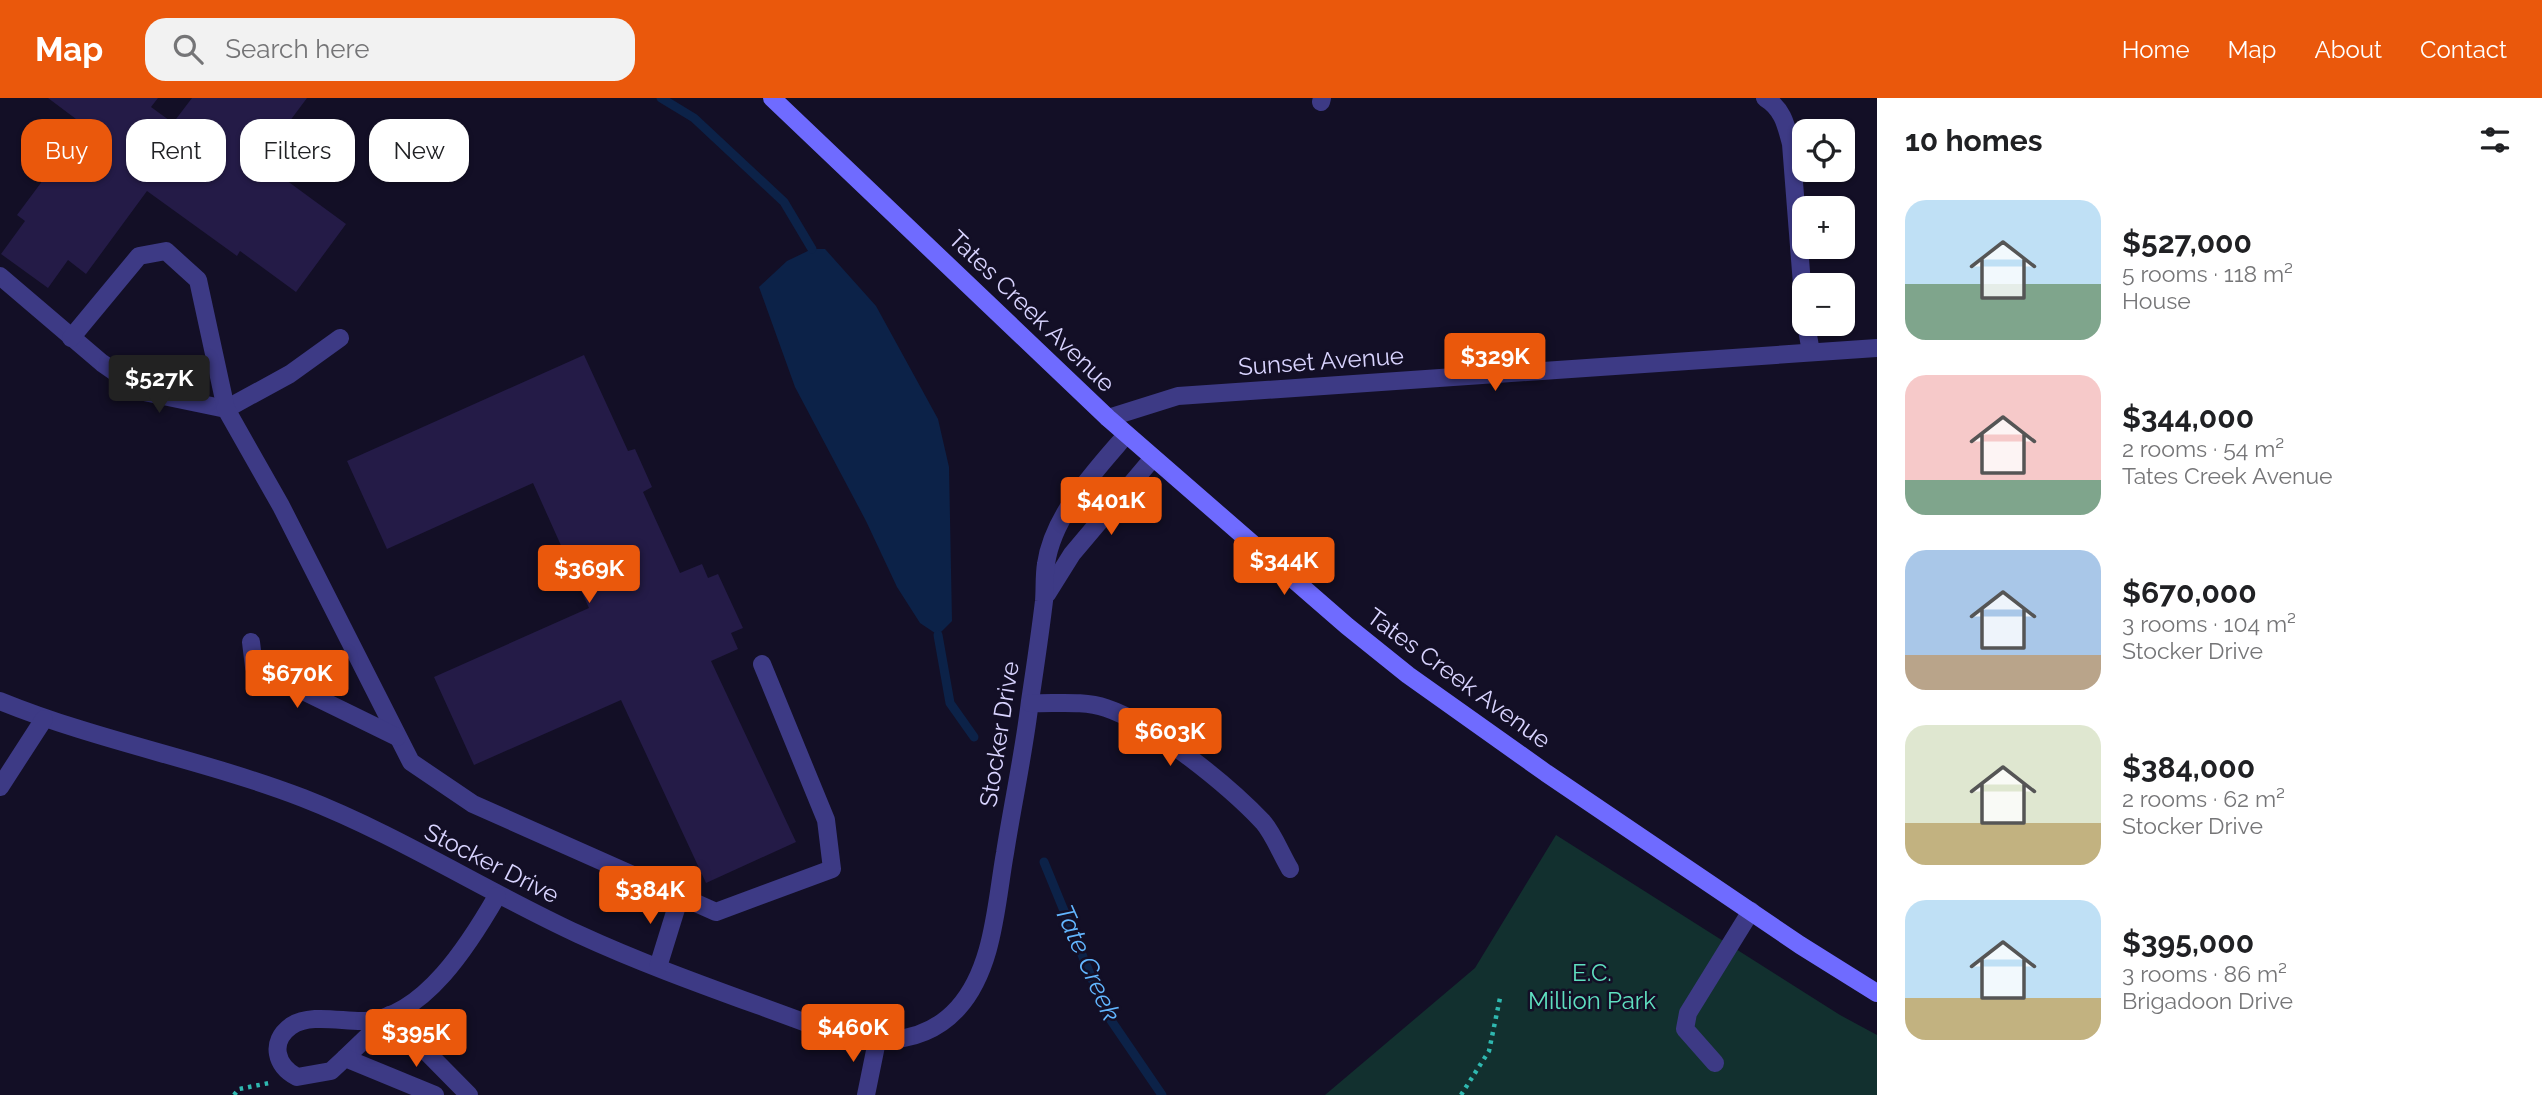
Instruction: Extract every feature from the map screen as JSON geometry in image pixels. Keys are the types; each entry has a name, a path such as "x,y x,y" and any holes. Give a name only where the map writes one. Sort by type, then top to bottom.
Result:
{"main road":[{"name":"Tates Creek Avenue","path":"772,98 1126,435 1336,617 1408,675 1546,774 1877,993"}],"street":[{"path":"1765,98 1775,104 1786,121 1791,144 1801,273"},
{"path":"71,338 139,256 166,251 198,280 226,409 281,506 411,762 472,804 716,912 832,869 826,820 762,664"},
{"path":"0,276 71,338 144,392 226,409 290,374 340,338"},
{"path":"1808,336 1811,352"},
{"name":"Sunset Avenue","path":"1108,418 1178,396 1877,348"},
{"name":"Stocker Drive","path":"0,701 44,719 240,776 302,798 412,849 498,896 581,936 825,1030 877,1041 907,1038 924,1032 956,1010 977,977 994,914 1030,703 1044,601 1046,563 1060,524 1082,490 1126,435"},
{"name":"Stocker Drive","path":"1044,601 1072,554 1153,457"},
{"path":"251,642 254,667 397,737"},
{"path":"1030,703 1104,707 1129,717 1159,736 1193,760 1264,823 1290,869"},
{"path":"0,788 44,719"},
{"path":"390,1015 331,1071 297,1077 288,1073 278,1058 279,1042 289,1028 307,1020 366,1021 390,1015 412,1003 454,961 498,896"},
{"path":"658,967 680,896"},
{"path":"1715,1063 1685,1029 1688,1013 1751,911"},
{"path":"390,1015 469,1095"},
{"path":"866,1095 877,1041"},
{"path":"345,1058 435,1095"}],"path":[{"path":"1461,1095 1489,1052 1500,998"},
{"path":"234,1095 239,1090 297,1077"}],"green space":[{"name":"E.C. Million Park","path":"1556,835 1840,1015 1877,1035 1877,1095 1325,1095 1475,968"}],"water":[{"path":"812,249 825,249 876,306 938,419 949,467 952,621 938,635 920,623 897,587 866,521 795,387 759,287 787,261"}],"building":[{"path":"48,98 158,98 151,107 168,119 126,119 126,182 226,182 226,119 176,119 192,98 307,98 291,119 240,119 240,182 289,182 346,224 296,292 240,251 237,256 147,191 86,274 68,260 48,288 1,254 25,221 17,215 42,182 112,182 112,119 76,119"},
{"path":"584,355 628,451 635,449 652,487 643,492 680,573 702,564 708,578 718,574 743,628 731,633 738,649 711,661 796,842 706,883 621,700 474,765 434,677 589,608 533,483 387,549 347,461"}],"waterway":[{"name":"Tate Creek","path":"661,98 694,118 784,202 812,249"},
{"name":"Tate Creek","path":"938,635 950,703 974,737"},
{"name":"Tate Creek","path":"1044,862 1106,1013 1162,1095"}]}
